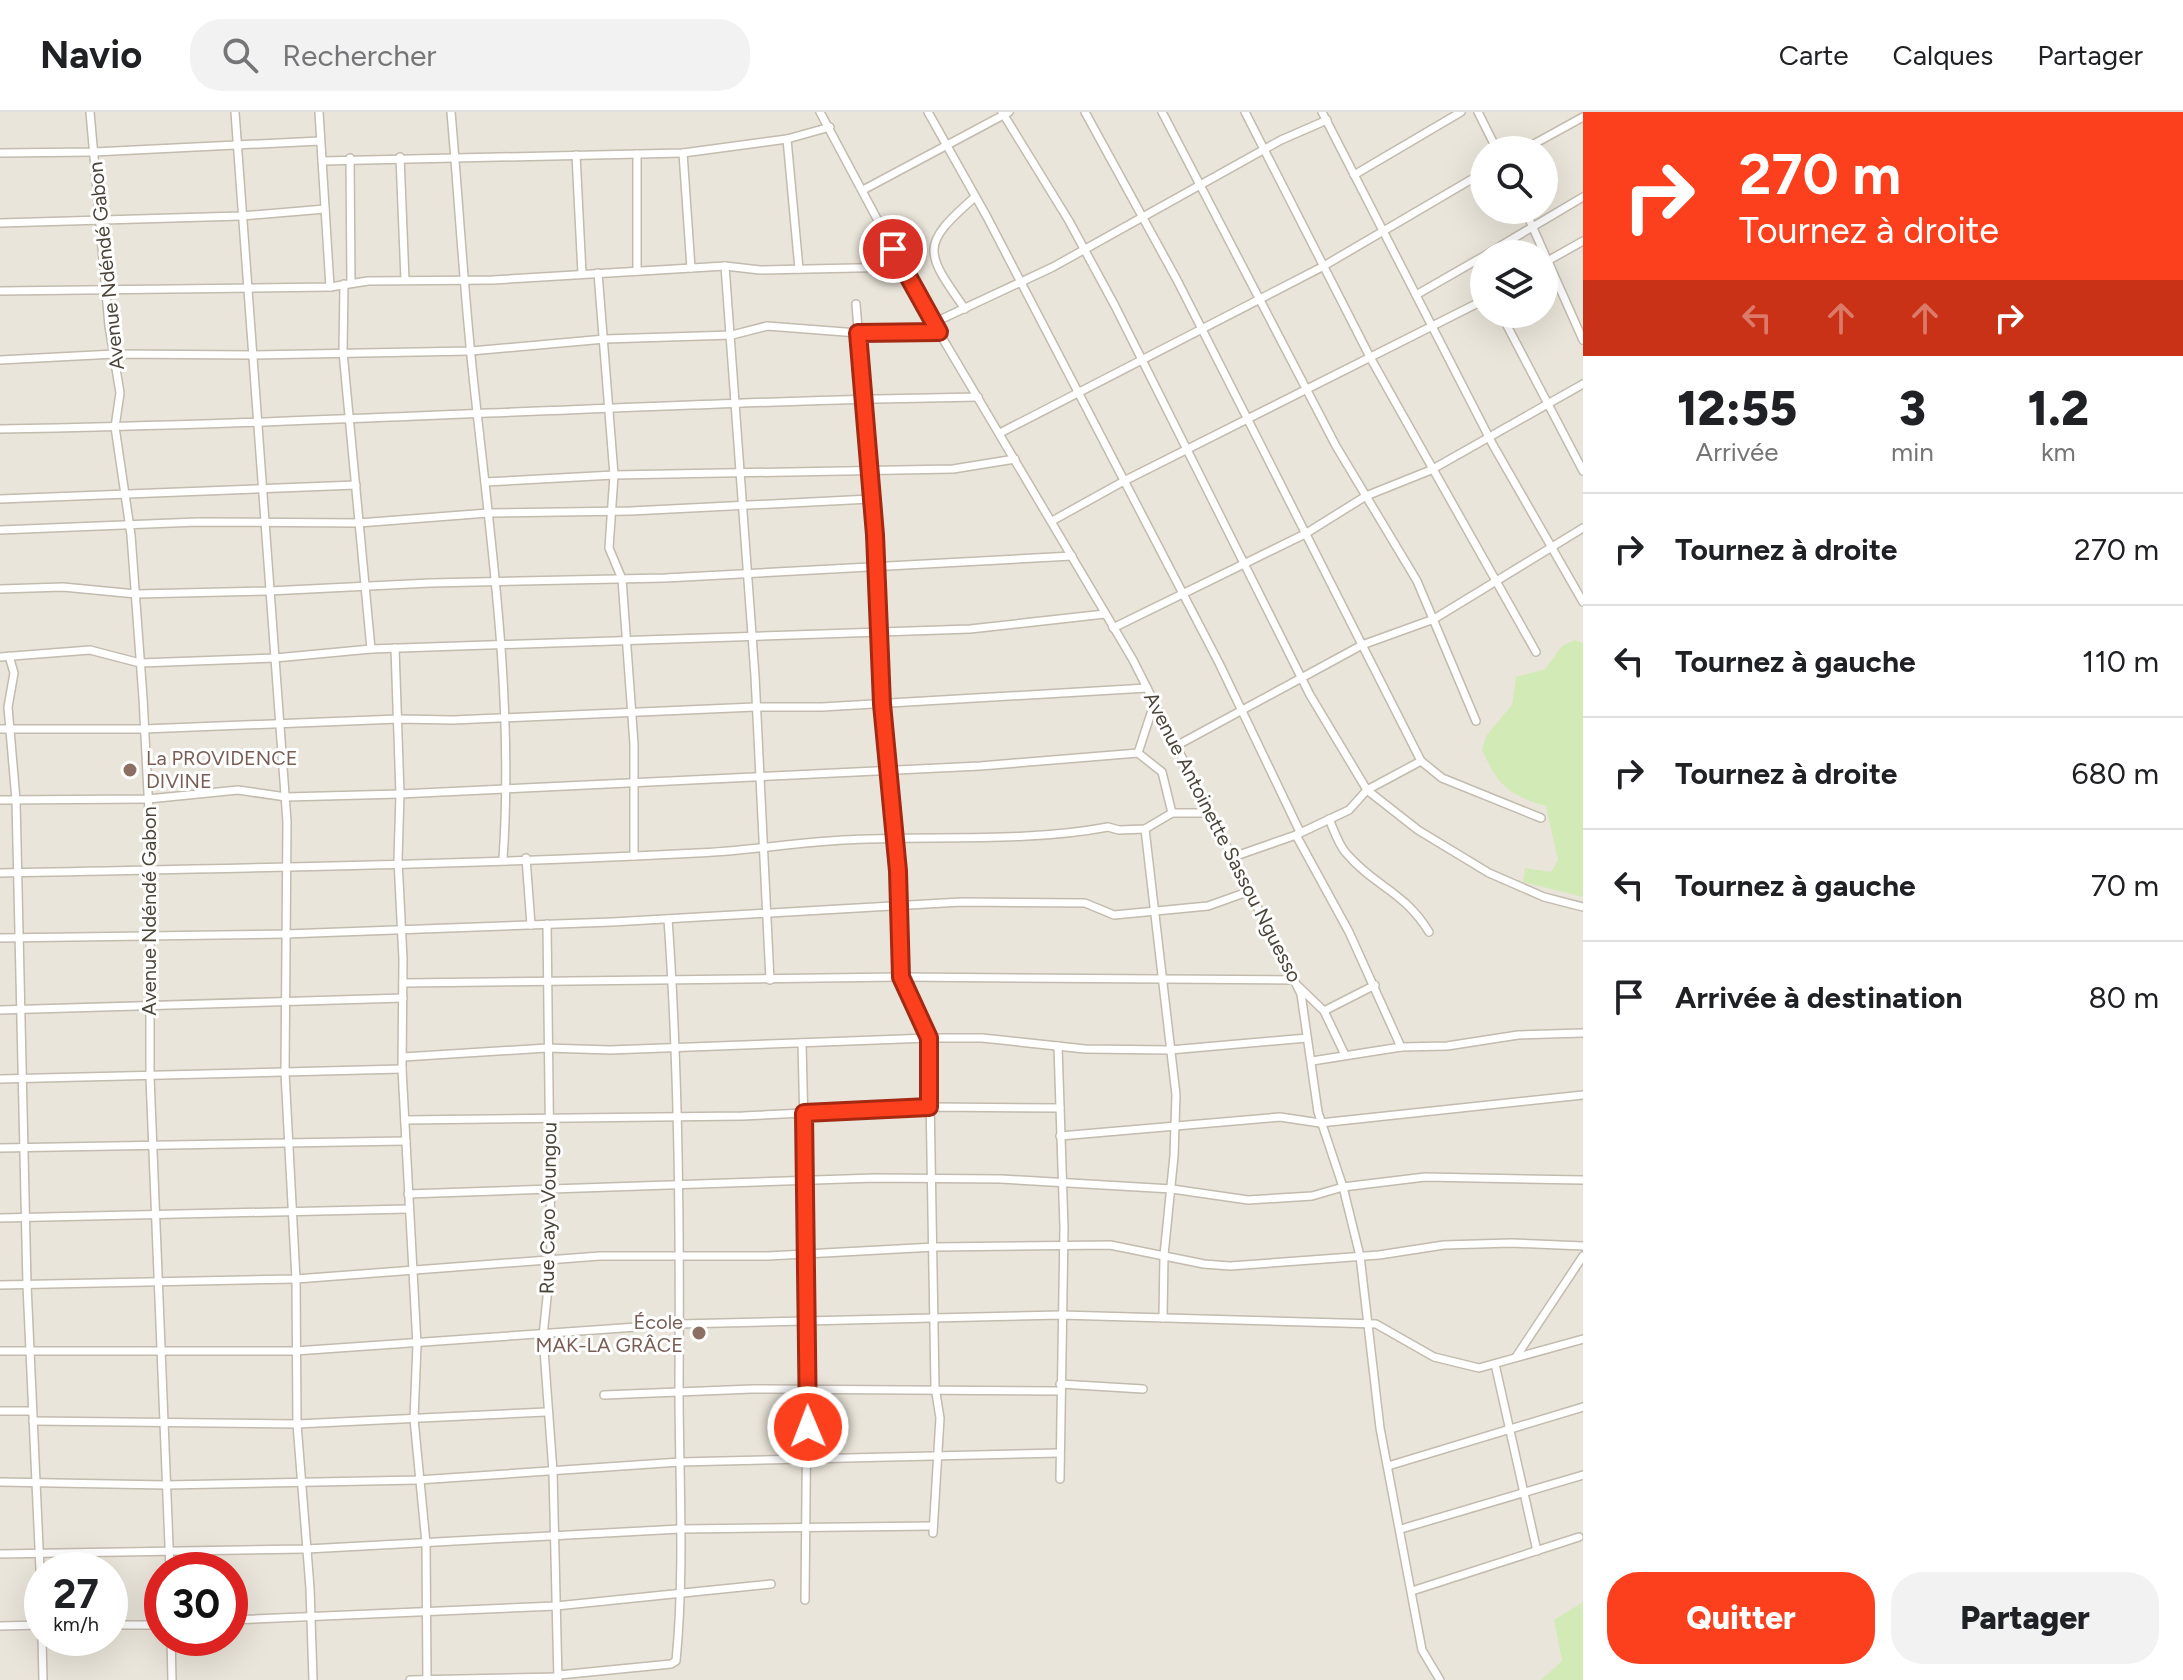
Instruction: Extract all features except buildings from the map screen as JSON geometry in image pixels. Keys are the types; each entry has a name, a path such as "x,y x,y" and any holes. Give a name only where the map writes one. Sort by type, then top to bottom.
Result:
{"street":[{"name":"Avenue Ndéndé Gabon","path":"90,112 105,288 120,393 115,427 130,525 148,799 150,1077 169,1552"},
{"path":"235,112 286,797 285,1073 296,1279 297,1424 313,1680"},
{"path":"319,112 330,287"},
{"path":"451,112 471,351 496,583 504,789 503,859"},
{"name":"Avenue Antoinette Sassou Nguesso","path":"820,112 933,323 1052,521 1147,688 1296,983 1303,1001 1320,1123 1343,1187 1360,1256 1388,1466 1422,1650 1440,1680"},
{"path":"928,112 1124,481 1241,711 1298,834 1375,985 1401,1047"},
{"path":"1085,112 1200,328 1421,761 1442,778 1541,818"},
{"path":"1162,112 1307,390 1417,581 1476,721"},
{"path":"1245,112 1371,359 1536,652"},
{"path":"1322,112 1489,438 1583,602"},
{"path":"1354,175 1461,112"},
{"path":"1478,112 1490,136"},
{"path":"863,190 1005,113 1084,249 1142,358 1301,677 1367,790 1418,830 1489,873 1544,897 1583,907"},
{"path":"1548,136 1583,117"},
{"path":"933,323 1020,283 1265,149 1327,120"},
{"path":"322,161 683,153 787,139 830,127"},
{"path":"787,139 799,269"},
{"path":"0,153 94,152 320,141"},
{"path":"683,153 691,268"},
{"path":"637,154 637,271"},
{"path":"576,155 582,274"},
{"path":"400,157 405,280"},
{"path":"350,158 343,352 371,649"},
{"path":"1000,433 1322,267 1470,180"},
{"path":"965,309 934,263 935,242 941,226 975,197"},
{"path":"1511,240 1583,197"},
{"path":"0,223 241,216 325,209"},
{"path":"1532,224 1538,240"},
{"path":"1558,255 1583,241"},
{"path":"1416,295 1470,264"},
{"path":"725,266 744,504 770,980"},
{"path":"0,291 330,287 347,283 465,281 725,266 760,270 902,267"},
{"path":"598,273 614,475 609,548 622,579 631,713 634,856"},
{"path":"1558,287 1583,340"},
{"path":"204,1552 804,1525 933,1529 935,1455 940,1418 935,1387 935,1247 929,1038 901,977 894,838 882,704 877,568 856,304"},
{"path":"1052,521 1124,481 1470,308"},
{"path":"0,360 115,354 471,351 605,339 732,335 767,326 858,333 939,332"},
{"path":"1508,328 1583,471"},
{"path":"1113,628 1305,534 1366,496 1431,470 1548,407 1583,384"},
{"path":"0,429 350,421 862,399 978,397"},
{"path":"485,482 614,475 953,469 1015,459"},
{"path":"0,499 356,485"},
{"path":"0,530 264,521 359,523 488,513 613,511 870,499"},
{"path":"1176,746 1362,645 1434,619 1550,545 1583,528"},
{"path":"0,589 63,587 136,594 269,591 748,574 1072,556"},
{"path":"0,657 90,650 140,663 275,658 371,649 626,643 985,628 1105,614"},
{"path":"395,648 400,794 398,866 402,928 402,1069 417,1345 414,1419 426,1543 427,1679"},
{"path":"9,656 14,673 8,707 16,800 27,1285 41,1552"},
{"path":"0,729 280,726 398,719 882,704 1147,688"},
{"path":"1138,753 1154,704"},
{"path":"0,800 148,799 238,790 286,797 400,794 888,770 1138,753 1162,772 1172,813"},
{"path":"1233,857 1298,834 1349,810 1367,790 1421,761"},
{"path":"0,873 398,866 526,858 634,856 894,838 1108,827 1119,830 1145,829 1172,813 1210,813"},
{"path":"1329,819 1344,850 1372,878 1404,898 1429,932"},
{"path":"1145,829 1176,1126 1164,1255 1163,1318"},
{"path":"526,858 531,925"},
{"path":"0,938 286,934 531,925 766,915 898,905 1085,903 1114,915 1218,904 1250,891"},
{"path":"410,1680 558,1677 676,1661 680,1594 680,1256 676,1047 668,919"},
{"name":"Rue Cayo Voungou","path":"547,924 551,1259 543,1336 546,1412 553,1472 558,1677"},
{"path":"403,983 901,977 1296,983 1324,1011 1345,1055"},
{"path":"1324,1011 1375,985"},
{"path":"0,1010 149,1003 285,1003 403,998"},
{"path":"1312,1061 1401,1047 1447,1046 1518,1035 1583,1033"},
{"path":"403,1057 547,1048 929,1038 982,1038 1058,1046 1170,1050 1307,1038"},
{"path":"802,1043 808,1320 805,1600"},
{"path":"1058,1046 1063,1247 1060,1479"},
{"path":"0,1079 402,1069"},
{"path":"1060,1136 1280,1117 1320,1123 1583,1095"},
{"path":"405,1120 677,1117 929,1107 1060,1108"},
{"path":"0,1148 406,1141"},
{"path":"408,1194 677,1185 1061,1180 1172,1189 1248,1200 1319,1195 1343,1187 1425,1177 1583,1180"},
{"path":"0,1218 292,1214 408,1209"},
{"path":"0,1285 296,1279 411,1273 551,1259 807,1254 935,1247 1110,1245 1230,1266 1360,1256 1444,1245 1583,1246"},
{"path":"1516,1357 1583,1256"},
{"path":"0,1351 295,1351 417,1345 680,1324 1061,1315 1384,1326 1444,1361 1470,1367 1495,1364 1583,1339"},
{"path":"1495,1364 1537,1551"},
{"path":"604,1395 679,1390 935,1387 1143,1389"},
{"path":"1388,1466 1512,1431 1583,1407"},
{"path":"0,1411 32,1411"},
{"path":"33,1421 297,1424 546,1412"},
{"path":"0,1482 166,1485 418,1480 680,1462 1059,1453"},
{"path":"1401,1529 1583,1475"},
{"path":"1412,1591 1579,1537"},
{"path":"0,1554 24,1553"},
{"path":"248,1620 556,1606 771,1584"},
{"path":"0,1626 24,1625"},
{"path":"42,1656 43,1680"},
{"path":"171,1656 172,1680"}],"shaded area":[{"path":"0,112 1583,112 1583,1680 0,1680"}],"green space":[{"path":"1575,640 1583,643 1583,897 1523,882 1525,868 1551,872 1558,860 1546,806 1522,798 1506,787 1493,772 1482,750 1486,736 1512,705 1516,677 1545,669 1562,646"},
{"path":"1583,1602 1583,1680 1541,1680 1562,1661 1554,1620"}],"place":[{"name":"La PROVIDENCE DIVINE","path":"130,770"},
{"name":"École MAK-LA GRÂCE","path":"699,1333"}],"route":[{"path":"808,1427 808,1224 804,1113 929,1107 929,1038 901,977 898,871 882,704 875,535 858,333 939,332 893,249"}]}
